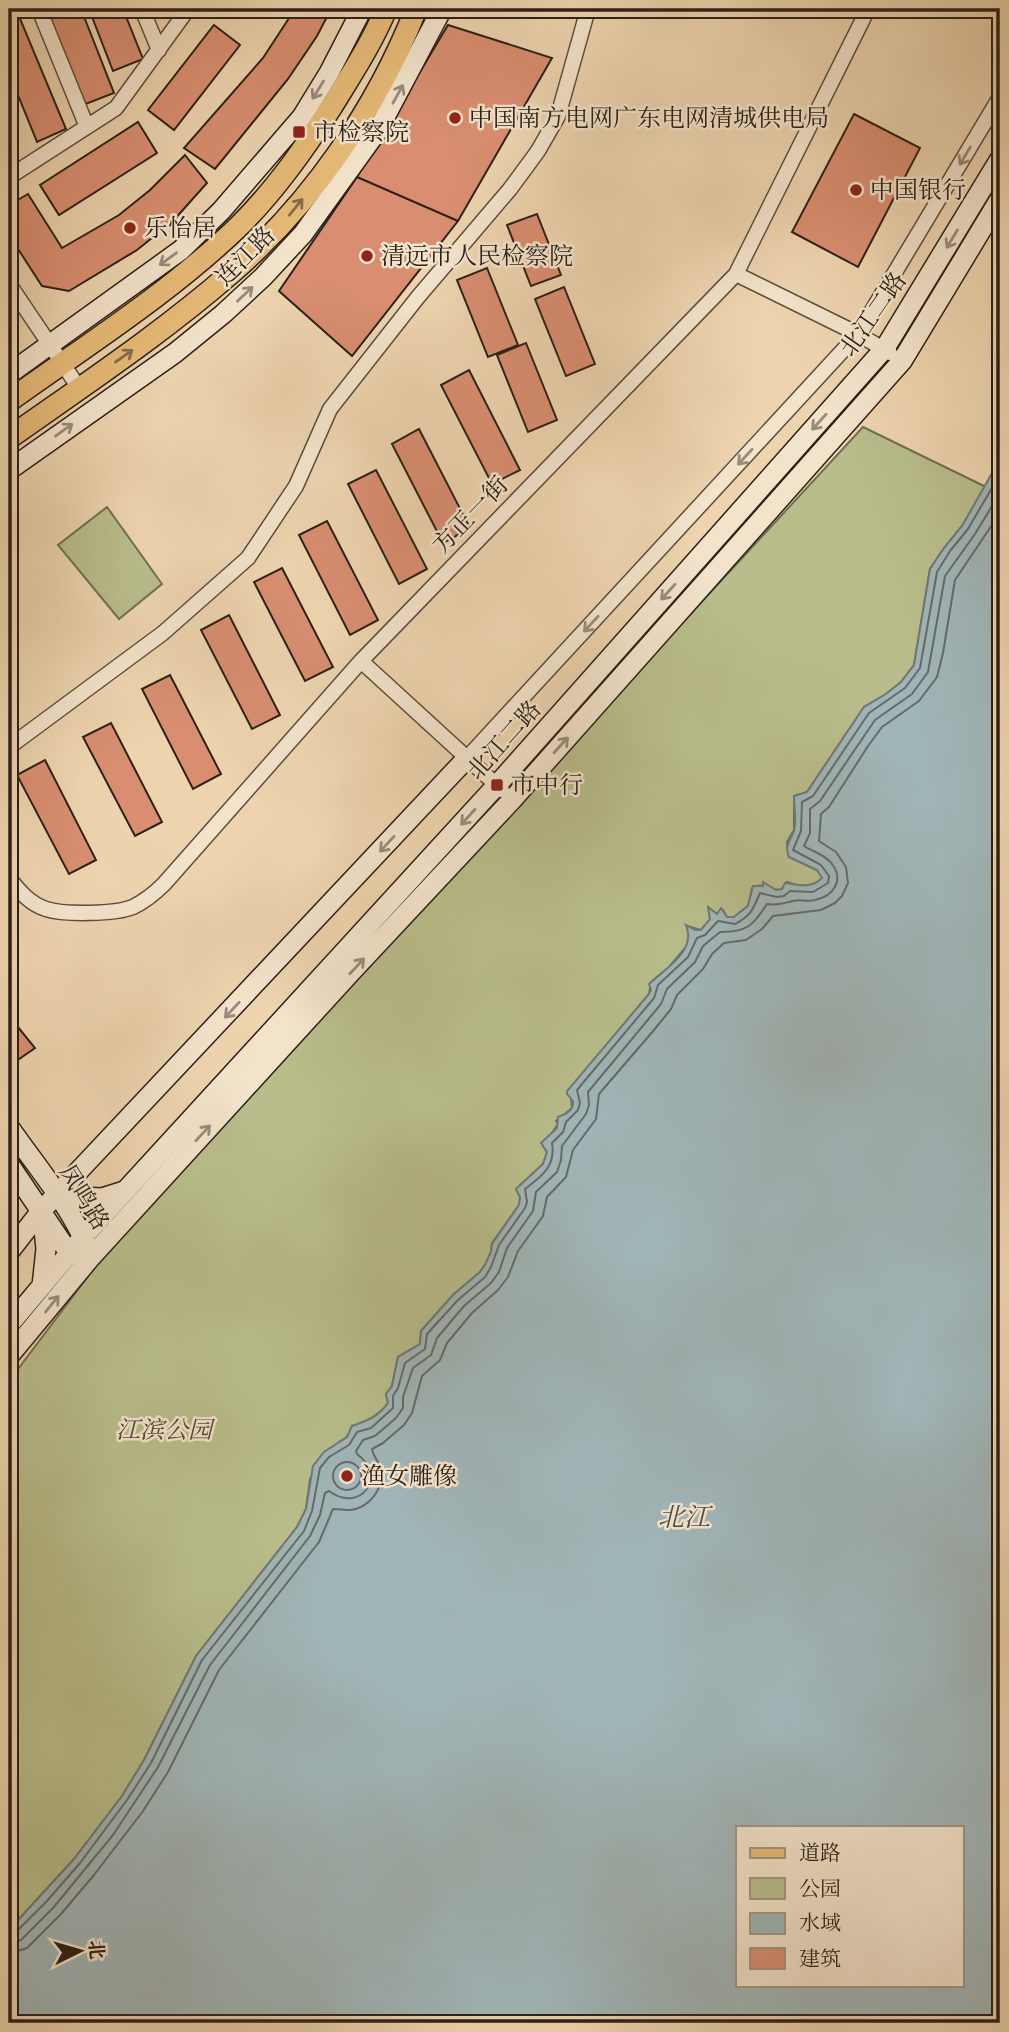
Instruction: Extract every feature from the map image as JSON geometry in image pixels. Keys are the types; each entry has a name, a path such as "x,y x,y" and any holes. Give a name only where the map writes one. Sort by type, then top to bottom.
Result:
{"main road":[{"name":"连江路","path":"9,374 181,250 221,211 302,117 329,73 362,9"},
{"name":"连江路","path":"9,401 156,298 239,226 310,140 339,95 386,9"},
{"name":"连江路","path":"9,438 170,324 233,271 289,216 330,164 373,99 416,9"},
{"name":"连江路","path":"9,470 174,353 223,314 263,277 303,234 378,130 442,9"},
{"name":"北江二路","path":"9,1325 83,1237 497,785 885,348 1000,159"},
{"name":"北江二路","path":"9,1356 91,1256 512,800 901,361 1000,200"},
{"path":"9,387 36,381"},
{"name":"北江二路","path":"9,1252 41,1211 467,758"},
{"name":"凤鸣路","path":"9,1127 57,1196 83,1237 91,1256 69,1254 9,1164"},
{"path":"57,1196 102,1198 128,1189"},
{"path":"41,1211 46,1249 42,1286"}],"street":[{"path":"39,9 87,127"},
{"path":"142,9 159,50"},
{"path":"9,177 116,108 188,9"},
{"path":"9,747 163,633 248,558 296,486 330,409 538,151 558,116 587,9"},
{"name":"方正一街","path":"9,878 21,895 46,909 73,913 132,908 153,895 361,661 736,274 868,9"},
{"name":"北江二路","path":"467,758 858,334 1000,97"},
{"path":"736,274 885,348 901,361"},
{"path":"9,284 79,388"},
{"path":"361,661 512,800"}],"green space":[{"name":"江滨公园","path":"863,427 986,487 962,526 930,569 914,665 901,682 864,707 807,792 794,796 794,830 787,842 789,857 817,870 823,878 806,886 787,882 781,890 756,886 752,888 748,906 734,917 727,917 723,910 717,914 709,908 710,920 701,930 687,926 689,939 686,947 669,967 651,982 649,994 576,1082 571,1097 572,1108 556,1121 558,1124 543,1146 547,1152 543,1164 516,1189 520,1197 519,1205 492,1243 491,1252 480,1272 453,1295 421,1331 420,1344 398,1357 392,1386 386,1394 388,1403 372,1418 352,1426 347,1437 339,1442 310,1479 306,1509 297,1527 196,1656 144,1760 122,1796 74,1859 9,1930 9,1381 126,1226"},
{"path":"107,507 162,584 119,619 58,545"}],"water":[{"name":"北江","path":"1000,459 1000,2023 9,2023 9,1930 74,1859 122,1796 144,1760 196,1656 297,1527 306,1509 313,1466 324,1452 347,1437 352,1426 372,1418 384,1408 388,1403 386,1394 392,1386 398,1357 420,1344 421,1331 486,1263 492,1244 519,1205 520,1197 516,1189 543,1164 547,1152 541,1143 557,1128 558,1117 571,1110 573,1101 567,1091 649,994 649,984 678,959 687,943 686,925 701,930 710,919 708,907 717,914 721,908 727,917 734,917 748,906 753,886 763,886 763,882 776,890 782,889 785,883 809,885 822,878 817,870 789,857 787,846 795,823 794,796 807,792 864,707 901,682 914,665 930,569 962,526"}],"building":[{"path":"9,9 16,9 66,129 37,142 9,73"},
{"path":"45,9 81,9 114,93 83,105"},
{"path":"89,9 123,9 143,59 113,71"},
{"path":"237,9 257,9 253,16"},
{"path":"295,9 331,9 317,36 288,79 215,169 184,148 263,58"},
{"path":"214,25 240,45 174,130 148,110"},
{"name":"中国南方电网广东电网清城供电局","path":"448,25 552,58 458,221 357,177"},
{"name":"中国银行","path":"854,114 920,148 858,267 792,232"},
{"path":"138,122 157,153 59,215 40,185"},
{"name":"乐怡居","path":"185,155 207,183 173,221 137,250 69,291 42,286 9,235 9,205 28,194 62,248 119,215 150,190"},
{"name":"清远市人民检察院","path":"357,177 458,221 352,356 279,291"},
{"path":"537,214 561,275 531,286 507,225"},
{"path":"487,268 518,345 488,357 457,280"},
{"path":"564,287 595,364 566,376 535,299"},
{"path":"526,343 557,420 528,432 497,355"},
{"path":"469,370 520,470 492,484 441,385"},
{"path":"419,429 470,528 443,543 392,444"},
{"path":"376,470 427,569 399,584 348,484"},
{"path":"327,521 378,620 350,635 299,535"},
{"path":"282,568 333,667 305,681 254,582"},
{"path":"229,615 280,715 252,729 201,630"},
{"path":"170,675 221,774 193,789 142,689"},
{"path":"111,723 162,822 135,836 83,737"},
{"path":"45,760 96,860 69,874 17,775"},
{"path":"9,1016 35,1048 9,1066"}],"place":[{"name":"中国南方电网广东电网清城供电局","path":"455,118"},
{"name":"市检察院","path":"299,132"},
{"name":"中国银行","path":"856,190"},
{"name":"乐怡居","path":"130,228"},
{"name":"清远市人民检察院","path":"367,256"},
{"name":"市中行","path":"497,785"},
{"name":"渔女雕像","path":"347,1476"}]}
